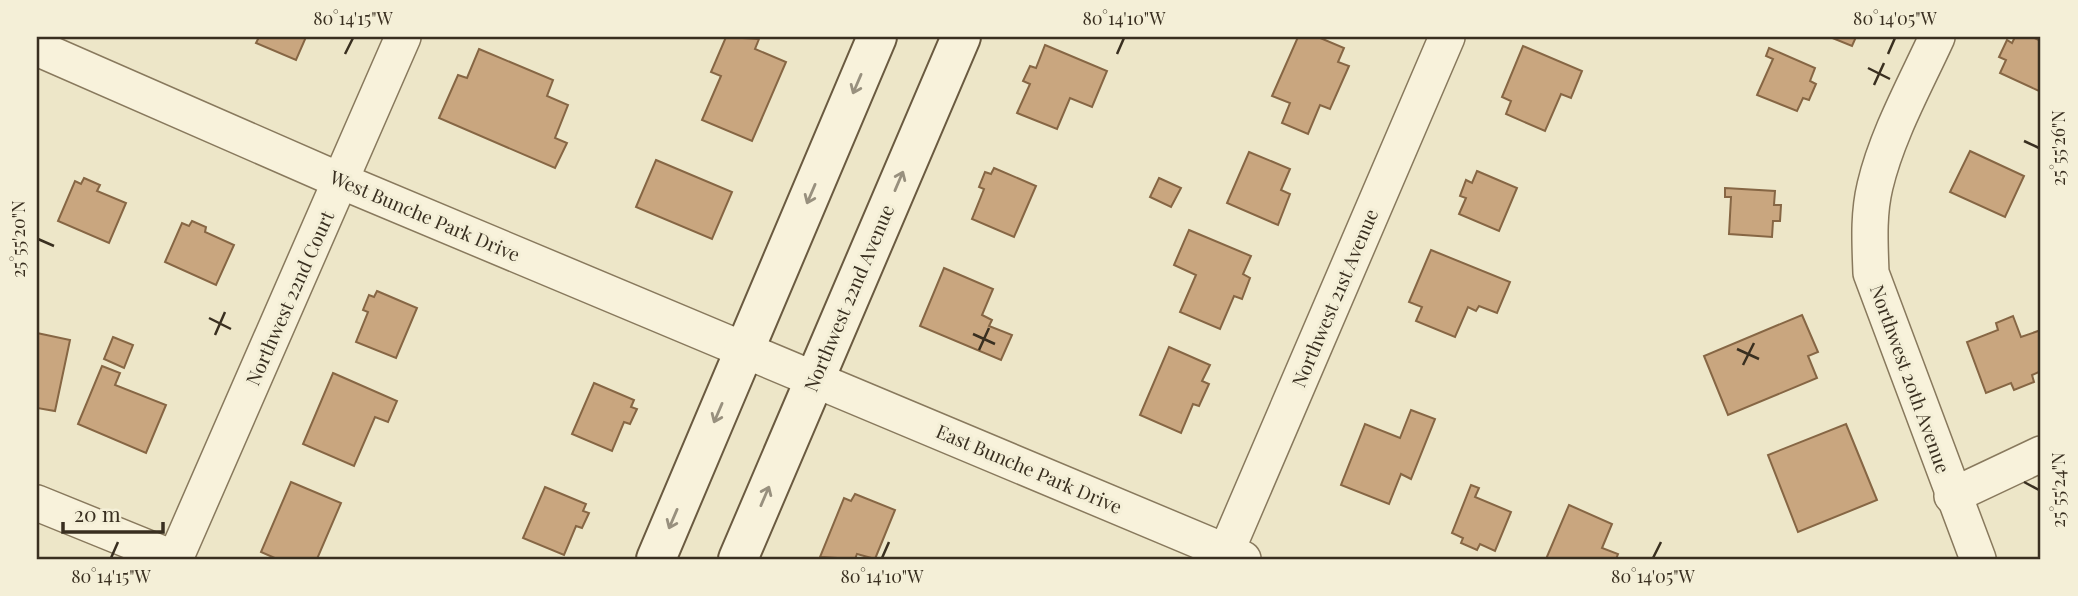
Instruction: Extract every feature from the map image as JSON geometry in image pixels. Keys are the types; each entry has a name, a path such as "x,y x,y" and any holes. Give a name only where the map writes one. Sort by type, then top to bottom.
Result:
{"main road":[{"path":"656,559 877,37"},
{"name":"Northwest 22nd Avenue","path":"738,559 961,37"}],"street":[{"name":"Northwest 22nd Court","path":"175,559 403,37"},
{"name":"Northwest 21st Avenue","path":"1231,557 1447,37"},
{"name":"Northwest 20th Avenue","path":"1937,37 1890,143 1875,187 1869,229 1871,273 1952,496 1978,559"},
{"name":"West Bunche Park Drive","path":"37,48 341,181 815,379"},
{"name":"East Bunche Park Drive","path":"815,379 1231,557"},
{"path":"1952,496 2041,454"},
{"path":"37,502 175,559"}],"building":[{"path":"259,37 306,37 296,60 256,43"},
{"path":"726,37 759,39 755,49 786,62 752,141 702,120 721,76 711,72"},
{"path":"1298,37 1318,37 1344,48 1338,62 1349,66 1330,109 1320,105 1308,134 1282,123 1290,103 1272,96"},
{"path":"1830,37 1856,37 1852,46"},
{"path":"2015,37 2032,37 2041,41 2039,91 2000,73 2006,60 1999,57 2007,40 2012,43"},
{"path":"1045,45 1107,71 1092,107 1070,98 1057,129 1017,113 1030,84 1023,81 1030,66 1036,68"},
{"path":"1523,46 1582,71 1571,98 1561,94 1545,131 1506,114 1511,101 1502,97"},
{"path":"1769,48 1815,68 1810,81 1816,84 1809,100 1803,98 1797,111 1757,95 1773,59 1766,56"},
{"path":"479,49 553,80 547,96 568,105 555,138 567,143 555,168 439,118 458,75 467,78"},
{"path":"1970,151 2024,176 2005,217 1950,192"},
{"path":"1249,152 1290,169 1281,190 1290,194 1278,225 1227,203"},
{"path":"656,160 732,192 712,239 636,207"},
{"path":"994,168 1036,186 1014,237 972,219 984,189 979,187 985,172 991,174"},
{"path":"1477,171 1517,188 1499,231 1459,214 1466,198 1460,196 1466,180 1472,183"},
{"path":"84,178 100,185 97,191 126,203 109,243 58,221 75,181 81,184"},
{"path":"1159,178 1181,188 1171,207 1150,197"},
{"path":"1725,188 1775,191 1774,205 1781,205 1780,221 1773,221 1772,237 1729,234 1731,197 1725,197"},
{"path":"192,221 206,227 205,232 234,245 216,285 165,262 182,223 189,226"},
{"path":"1189,230 1251,256 1243,274 1250,278 1242,299 1234,296 1220,329 1180,312 1196,275 1174,265"},
{"path":"1431,250 1510,282 1497,313 1479,306 1476,311 1468,307 1455,337 1416,321 1422,307 1409,302"},
{"path":"944,268 993,289 982,315 992,320 989,326 1012,335 1001,360 920,326"},
{"path":"377,291 417,308 396,358 356,342 368,312 363,310 369,295 374,297"},
{"path":"1802,315 1818,352 1808,356 1817,378 1728,415 1704,356"},
{"path":"2013,316 2021,337 2041,330 2041,371 2032,375 2034,382 2014,390 2011,383 1986,393 1967,342 1998,330 1996,323"},
{"path":"37,333 70,340 55,411 37,408"},
{"path":"113,337 133,345 124,368 104,359"},
{"path":"1169,347 1210,365 1202,381 1209,384 1199,406 1193,404 1181,433 1140,415"},
{"path":"102,366 120,373 115,385 166,405 146,453 78,424"},
{"path":"333,373 397,401 388,422 375,417 354,466 303,444"},
{"path":"594,383 634,400 631,407 637,409 630,424 624,422 612,451 572,434"},
{"path":"1411,410 1435,419 1411,479 1401,474 1389,504 1341,485 1365,424 1400,438"},
{"path":"1846,424 1877,500 1798,532 1768,455"},
{"path":"291,482 341,503 317,559 277,559 261,552"},
{"path":"1471,485 1479,488 1475,497 1511,512 1495,551 1480,544 1477,550 1461,543 1463,538 1452,533"},
{"path":"545,487 586,504 583,511 589,513 582,528 576,526 564,555 523,538"},
{"path":"855,494 895,510 875,559 857,554 855,559 820,557 844,498 851,501"},
{"path":"1569,505 1612,524 1602,548 1618,554 1616,559 1546,559"}]}
